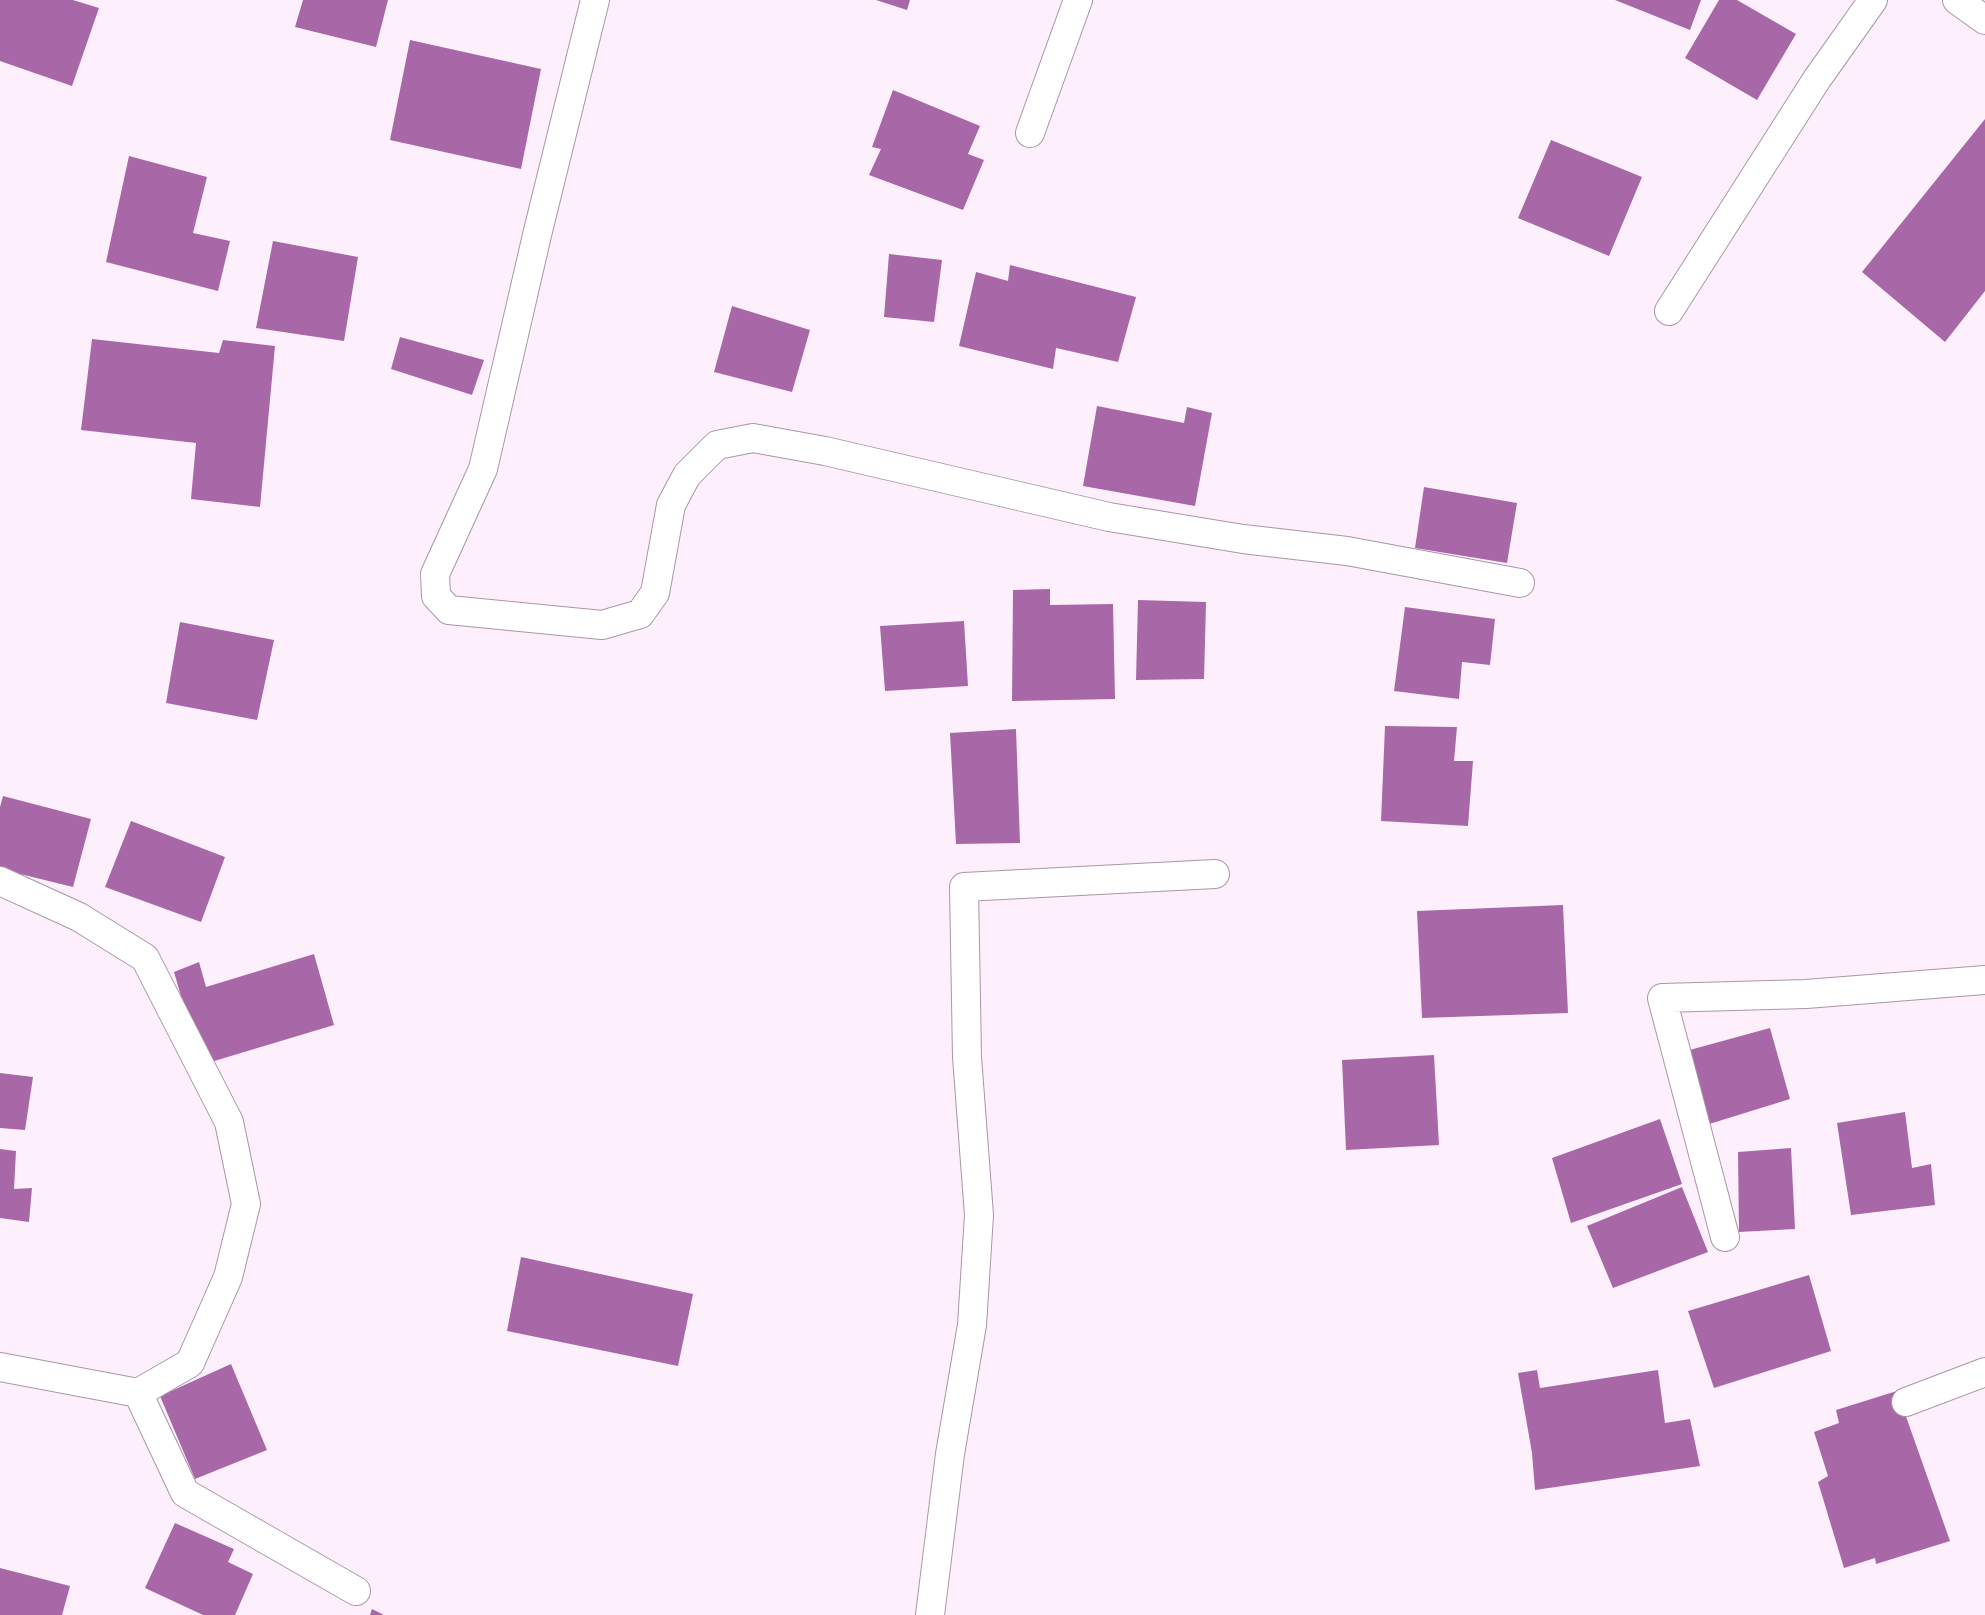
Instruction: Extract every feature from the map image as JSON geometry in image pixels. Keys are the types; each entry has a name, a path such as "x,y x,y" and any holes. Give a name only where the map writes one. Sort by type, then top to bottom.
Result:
{"street":[{"path":"595,0 537,235 483,469 435,574 436,596 449,610 602,625 640,614 655,593 671,506 687,475 717,445 753,438 825,451 1109,518 1244,539 1347,551 1520,583"},
{"path":"1030,133 1078,0"},
{"path":"1669,311 1817,79 1873,0"},
{"path":"1957,0 1985,20"},
{"path":"930,1615 950,1454 972,1325 979,1215 967,1058 964,887 1214,874"},
{"path":"0,881 79,917 145,958 229,1122 246,1204 228,1277 190,1363 138,1392 0,1367"},
{"path":"1725,1237 1662,998 1806,994 1985,980"},
{"path":"1906,1402 1985,1372"},
{"path":"138,1392 185,1493 356,1591"}],"building":[{"path":"0,0 73,0 99,8 72,86 0,61"},
{"path":"303,0 388,0 376,47 295,27"},
{"path":"876,0 910,0 907,10"},
{"path":"1615,0 1701,0 1690,30"},
{"path":"1719,0 1737,0 1796,34 1757,100 1685,58"},
{"path":"410,40 541,69 521,169 390,140"},
{"path":"893,90 980,126 968,154 984,160 963,210 869,175 881,149 872,147"},
{"path":"1985,119 1985,291 1945,342 1862,272"},
{"path":"1551,140 1642,177 1609,256 1518,218"},
{"path":"129,156 207,177 193,233 230,241 218,291 106,262"},
{"path":"273,241 358,257 344,341 256,328"},
{"path":"889,254 942,260 934,322 884,317"},
{"path":"1010,265 1136,297 1118,362 1056,348 1053,369 959,346 976,272 1008,281"},
{"path":"732,306 810,330 792,392 714,372"},
{"path":"400,337 484,360 472,395 391,369"},
{"path":"92,339 219,353 223,340 275,346 260,507 191,499 196,443 81,430"},
{"path":"1097,406 1184,423 1187,407 1212,413 1195,506 1083,486"},
{"path":"1424,487 1517,503 1507,563 1415,548"},
{"path":"1050,589 1050,605 1113,604 1115,699 1012,701 1013,590"},
{"path":"1138,600 1206,602 1204,679 1136,680"},
{"path":"1405,607 1495,619 1490,665 1462,662 1459,699 1394,691"},
{"path":"964,621 968,686 885,691 880,626"},
{"path":"180,622 274,640 257,720 166,703"},
{"path":"1385,726 1457,727 1454,761 1473,761 1468,826 1381,821"},
{"path":"1016,729 1020,843 956,844 950,733"},
{"path":"3,796 91,819 73,887 0,869 0,807"},
{"path":"131,821 225,857 201,922 105,887"},
{"path":"1563,905 1568,1013 1422,1018 1417,911"},
{"path":"314,954 334,1025 201,1065 174,972 199,962 206,987"},
{"path":"1770,1028 1790,1099 1706,1125 1686,1051"},
{"path":"1434,1055 1439,1145 1346,1150 1342,1060"},
{"path":"0,1073 33,1077 25,1130 0,1128"},
{"path":"1905,1112 1912,1168 1931,1164 1935,1205 1851,1215 1837,1123"},
{"path":"1660,1119 1682,1184 1571,1223 1552,1158"},
{"path":"1791,1148 1795,1229 1739,1232 1738,1152"},
{"path":"0,1149 16,1151 14,1189 32,1188 29,1222 0,1218"},
{"path":"1682,1187 1708,1252 1613,1288 1587,1226"},
{"path":"521,1257 693,1294 678,1366 507,1331"},
{"path":"1809,1275 1831,1351 1714,1388 1688,1311"},
{"path":"231,1364 267,1450 195,1479 160,1396"},
{"path":"1537,1370 1540,1388 1658,1370 1665,1423 1690,1419 1700,1466 1535,1490 1532,1453 1518,1373"},
{"path":"1897,1391 1950,1541 1876,1564 1875,1558 1844,1568 1818,1482 1828,1476 1814,1432 1839,1423 1836,1410"},
{"path":"175,1523 234,1549 228,1562 253,1574 235,1615 203,1615 145,1588"},
{"path":"0,1568 70,1586 62,1615 0,1615"},
{"path":"372,1609 384,1615 370,1615"}]}
